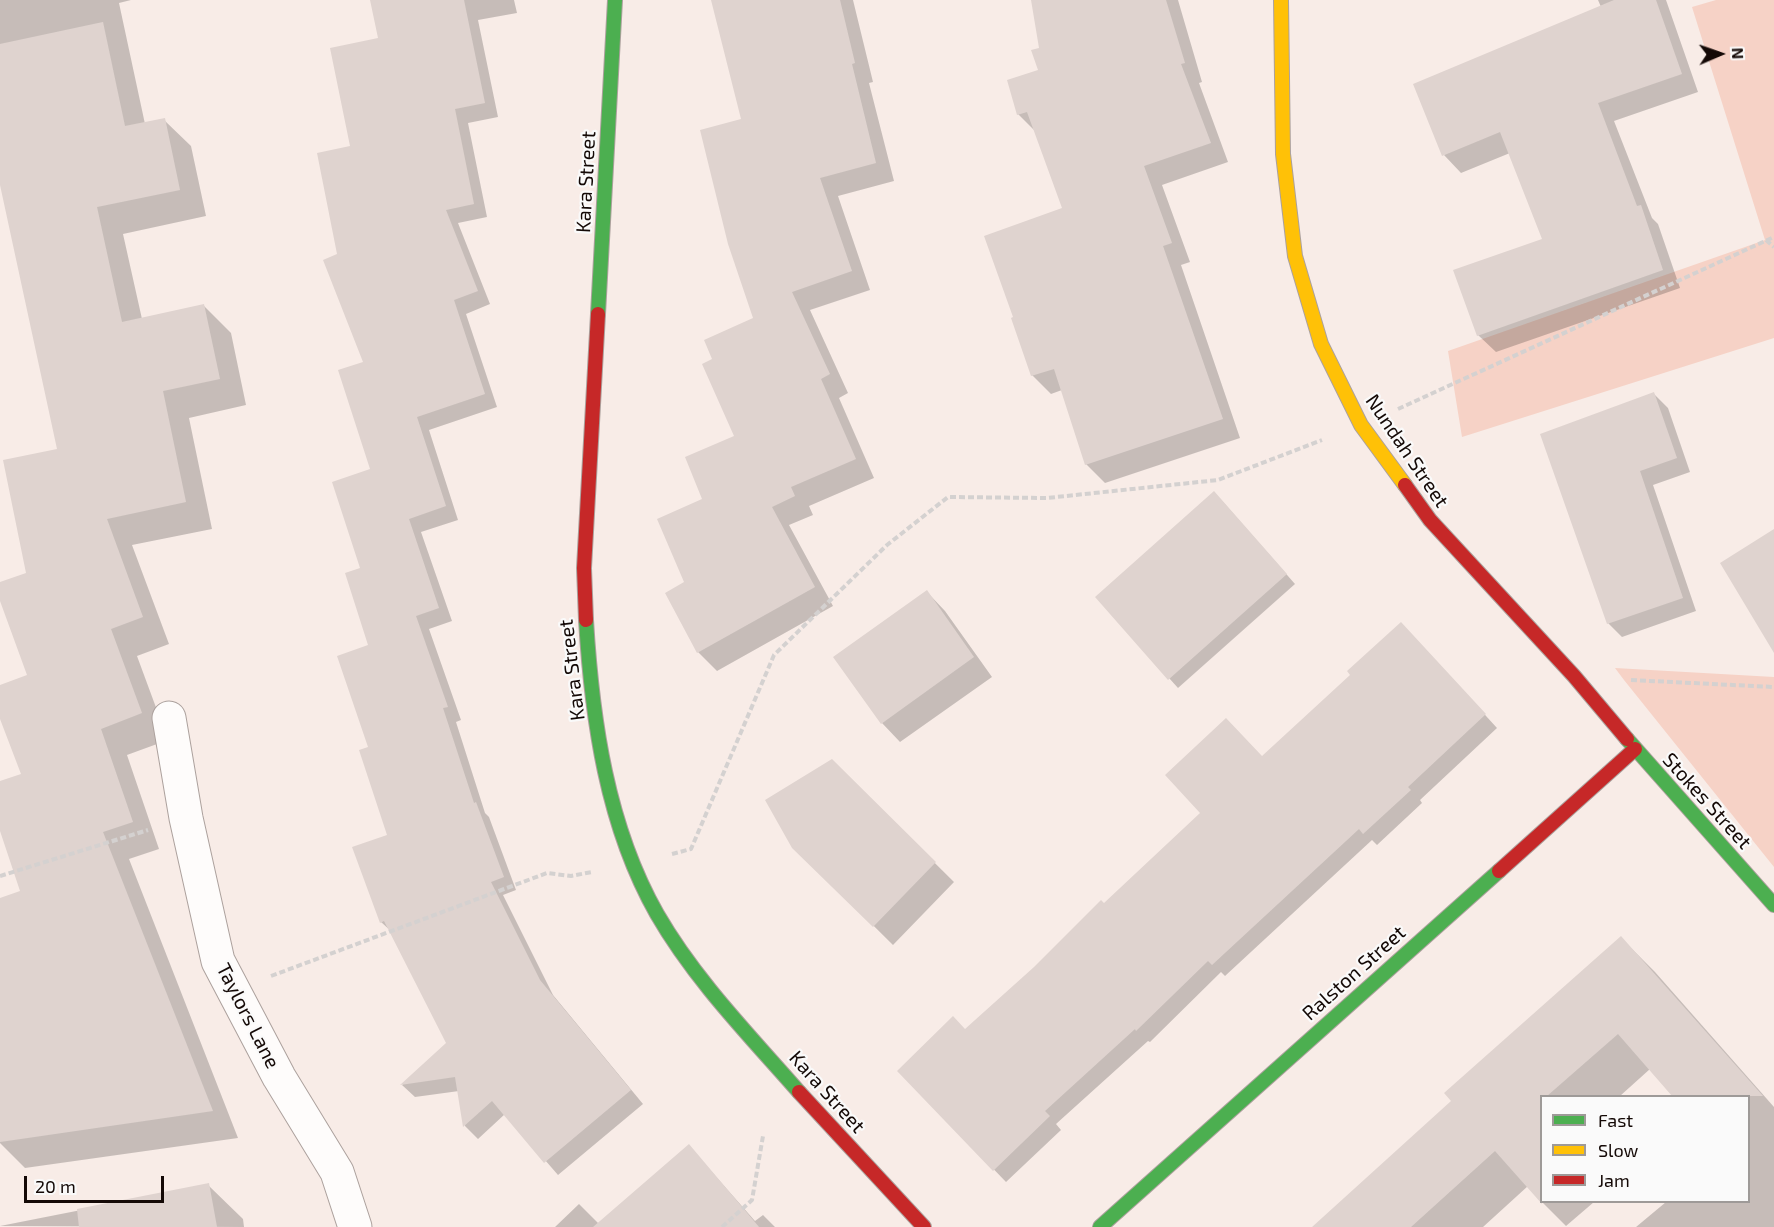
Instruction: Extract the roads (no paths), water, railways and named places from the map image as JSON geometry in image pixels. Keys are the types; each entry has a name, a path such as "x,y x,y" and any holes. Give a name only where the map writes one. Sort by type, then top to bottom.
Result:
{"street":[{"name":"Kara Street","path":"615,0 585,544 584,606 595,711 619,827 656,913 693,969 825,1121 924,1227"},
{"name":"Nundah Street","path":"1281,0 1283,154 1295,256 1321,344 1361,425 1430,520 1574,676 1635,749"},
{"name":"Taylors Lane","path":"169,718 186,818 218,961 279,1077 337,1172 355,1227"},
{"name":"Stokes Street","path":"1635,749 1774,905"},
{"name":"Ralston Street","path":"1100,1227 1635,749"}]}
